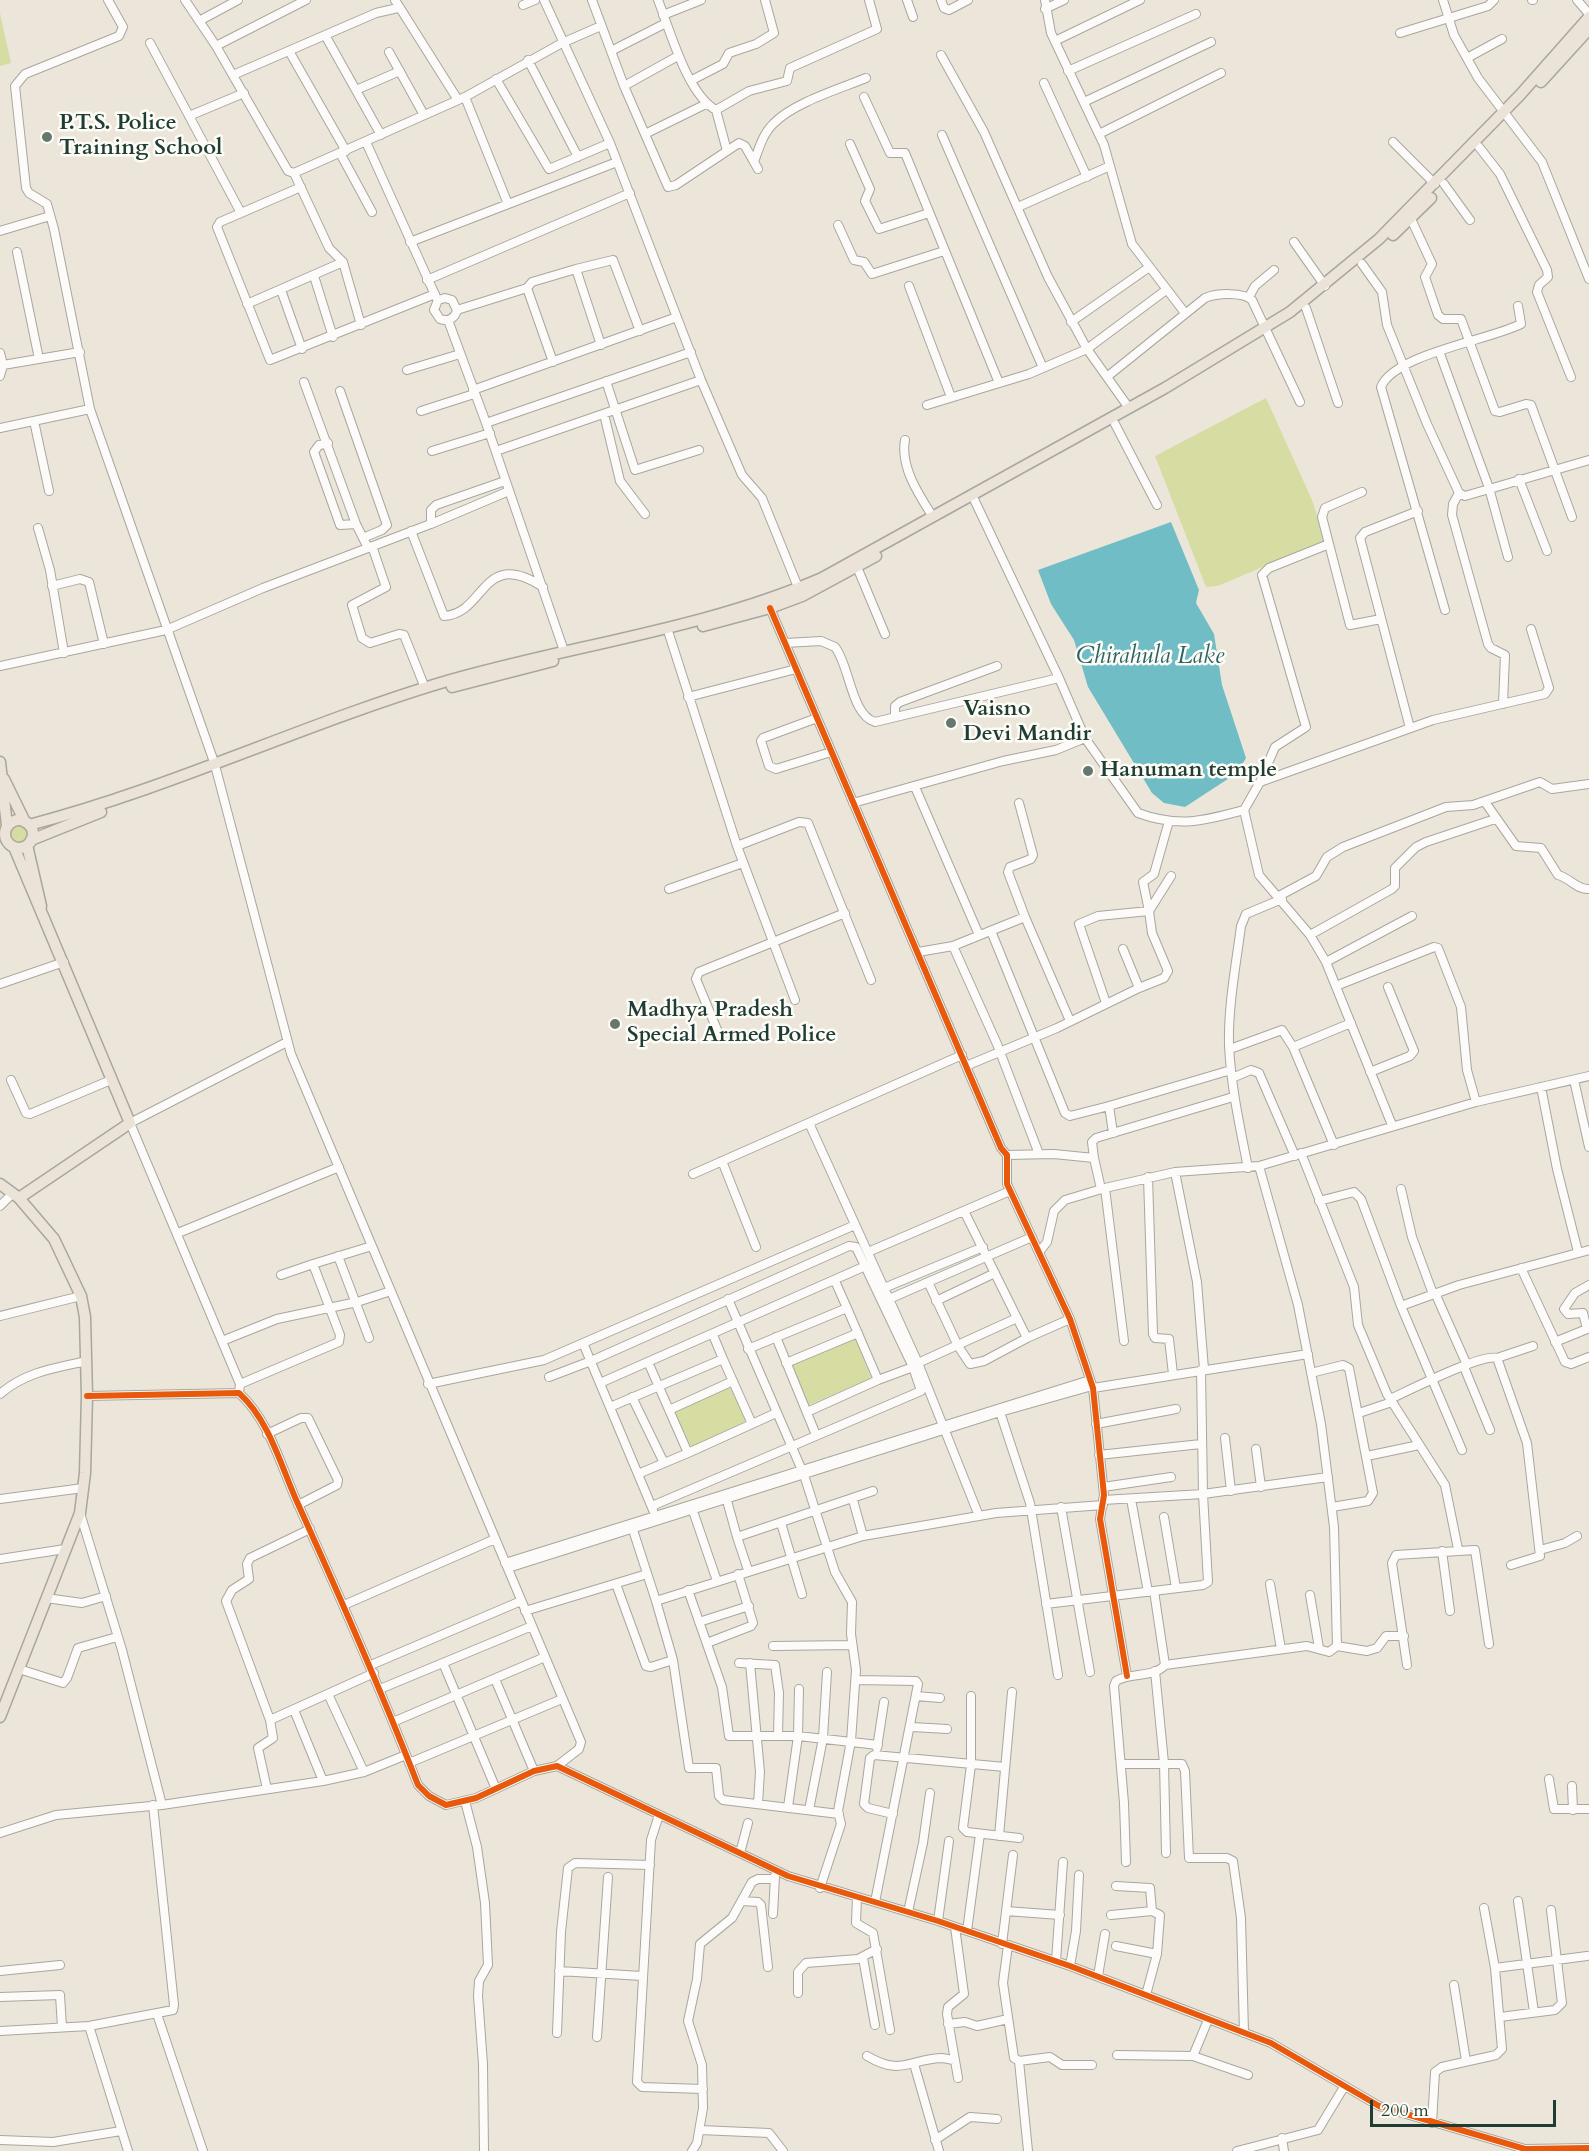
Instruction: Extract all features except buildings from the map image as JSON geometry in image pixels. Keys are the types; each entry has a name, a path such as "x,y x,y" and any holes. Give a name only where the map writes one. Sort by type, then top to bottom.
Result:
{"main road":[{"path":"4,830 17,820 28,824 94,808 425,688 800,592 857,567 1130,408 1268,331 1379,239 1479,147 1589,15"},
{"path":"8,847 29,842 215,765 427,694 770,608 933,517 1115,424 1306,308 1362,264 1411,219 1439,184 1589,29"},
{"path":"1,768 28,824 41,907"},
{"path":"1,768 4,830 8,847 41,907 130,1123 16,1196"},
{"path":"0,1184 16,1196 54,1239 81,1296 85,1317 87,1360 80,1513 19,1669 5,1688 0,1717"}],"street":[{"path":"108,0 123,27 119,36 25,74 15,86 26,188 29,193 45,201 50,216 90,409 215,765 287,1042 428,1384 580,1742 579,1749 557,1766 534,1771 465,1801 446,1805 429,1796 418,1785 372,1669 310,1529 267,1434 252,1405 239,1388 178,1233 130,1123 287,1042"},
{"path":"199,21 238,0"},
{"path":"216,46 306,0"},
{"path":"523,5 535,0"},
{"path":"544,0 630,193 701,380 742,475 762,498 800,592"},
{"path":"592,0 624,86 665,183 670,187 742,143 756,165 766,133 774,123 826,94 866,78"},
{"path":"658,0 678,56 706,104 716,110 727,151"},
{"path":"611,51 701,0"},
{"path":"692,80 723,64 729,53 756,45 774,33 765,0"},
{"path":"716,110 749,91 787,81 790,68 877,29 869,0"},
{"path":"907,0 913,17"},
{"path":"941,0 944,8 949,10 968,0"},
{"path":"1064,0 1045,5 1055,41 1099,134 1128,234 1148,268 1185,313"},
{"path":"1055,41 1140,0"},
{"path":"1443,0 1467,58 1505,116 1542,162 1588,276"},
{"path":"1400,33 1488,6 1494,0"},
{"path":"1577,0 1589,15"},
{"path":"188,1 288,171 294,173 462,98 528,60 601,26"},
{"path":"233,75 397,4 462,98 508,204"},
{"path":"1068,71 1196,14"},
{"path":"325,35 381,135"},
{"path":"1467,58 1502,39"},
{"path":"1084,102 1211,42"},
{"path":"150,43 241,213"},
{"path":"289,51 372,212"},
{"path":"389,52 424,115"},
{"path":"941,55 984,132 1047,277 1071,322 1087,349 1130,408"},
{"path":"624,86 678,56"},
{"path":"528,60 578,157"},
{"path":"356,90 400,70"},
{"path":"1099,134 1221,72"},
{"path":"496,79 546,167 554,168 609,143"},
{"path":"1044,83 1087,177"},
{"path":"189,116 244,93"},
{"path":"864,97 890,153 905,153 999,383"},
{"path":"645,134 706,104"},
{"path":"942,135 1043,368"},
{"path":"301,187 220,222 217,227 270,360 437,297 449,298 455,302 457,310 454,316 448,320 440,319 435,314 434,307 437,297 427,280 366,142"},
{"path":"1393,142 1439,184 1470,220"},
{"path":"850,144 870,189 865,201 879,229 928,213"},
{"path":"1479,147 1500,174 1547,270 1548,277 1539,285 1537,292 1571,377"},
{"path":"410,242 617,162"},
{"path":"1018,207 1110,166"},
{"path":"294,173 329,248 343,262 361,325"},
{"path":"427,280 630,193"},
{"path":"0,231 50,216"},
{"path":"1411,219 1432,264 1425,277 1438,315 1443,319 1461,319 1495,411 1500,412 1526,404 1531,405 1572,517"},
{"path":"838,225 854,260 864,262 872,274 944,250"},
{"path":"1294,242 1324,286"},
{"path":"17,252 39,359"},
{"path":"457,310 527,288 532,282 613,260 640,332"},
{"path":"247,304 343,262"},
{"path":"1362,264 1382,292 1388,325 1427,424 1459,493 1465,496 1589,460"},
{"path":"1071,322 1148,268"},
{"path":"576,269 602,345"},
{"path":"1249,297 1255,286 1274,270"},
{"path":"314,276 333,337"},
{"path":"909,286 951,397"},
{"path":"527,288 553,362"},
{"path":"281,290 302,349"},
{"path":"927,405 1043,368 1087,349 1166,290"},
{"path":"1108,376 1185,313 1210,296 1249,297"},
{"path":"1249,297 1268,331 1300,402"},
{"path":"1445,610 1381,387 1387,376 1405,366 1439,351 1521,324 1518,306"},
{"path":"1306,308 1338,403"},
{"path":"421,411 677,317"},
{"path":"448,320 490,433 564,651"},
{"path":"1439,351 1489,488 1508,557"},
{"path":"3,365 80,352"},
{"path":"486,423 691,352"},
{"path":"0,353 3,365 0,376"},
{"path":"407,370 460,354"},
{"path":"496,451 701,380"},
{"path":"606,381 635,470 699,450"},
{"path":"304,382 356,524 370,547 386,587 352,605 362,638 370,643 399,634 404,635 425,688"},
{"path":"340,391 387,525 382,530 365,537"},
{"path":"0,428 90,409"},
{"path":"604,414 620,481 645,514"},
{"path":"34,421 49,491"},
{"path":"1115,424 1157,505"},
{"path":"432,451 490,433"},
{"path":"905,440 903,450 912,480 933,517"},
{"path":"328,443 319,444 314,452 340,525 356,524"},
{"path":"1519,479 1546,551"},
{"path":"431,524 431,510 436,505 505,481"},
{"path":"0,666 166,630 263,588 431,524 509,491"},
{"path":"1362,492 1323,509 1322,517 1350,625 1381,619"},
{"path":"1459,493 1453,504 1452,515 1488,644 1505,655 1503,704"},
{"path":"974,498 1059,678 1084,738 1138,813 1169,821 1198,823 1244,810"},
{"path":"1410,728 1360,538 1365,532 1418,511"},
{"path":"38,528 52,586 64,653"},
{"path":"411,531 444,616 460,611 480,589 510,574 524,575 543,587"},
{"path":"1329,544 1269,568 1262,575 1306,727 1302,732 1282,740 1275,747 1260,782 1244,810 1259,875 1310,935 1326,962 1392,1125"},
{"path":"857,567 885,634"},
{"path":"52,586 80,579 89,582 104,644"},
{"path":"770,608 1001,1148 1007,1155 1007,1184 1040,1251 1084,1355 1091,1385 1103,1487 1100,1519 1127,1676"},
{"path":"1260,782 1432,720 1545,694 1549,691 1532,629"},
{"path":"669,634 737,846 795,1000"},
{"path":"785,643 828,642 839,651 861,711 868,720 875,722 1059,678"},
{"path":"896,717 895,706 900,702 997,666"},
{"path":"688,697 796,669"},
{"path":"817,718 762,738 769,766 776,769 831,752"},
{"path":"853,803 1003,761 1056,750 1084,738"},
{"path":"1248,1168 1233,1097 1230,1048 1232,1000 1241,926 1246,914 1280,898 1316,876 1327,857 1343,847 1446,807 1485,802 1540,782 1552,789 1589,784"},
{"path":"915,787 979,935"},
{"path":"1485,802 1515,846 1541,848 1558,876 1569,878 1580,888 1589,889"},
{"path":"1019,803 1033,855 1031,859 1010,867 1008,872 1070,1021"},
{"path":"1310,935 1392,889 1395,886 1395,868 1416,847 1495,819"},
{"path":"966,1066 1035,1038 1138,988 1164,978 1168,971 1152,933 1143,882 1154,874 1169,821"},
{"path":"737,846 799,822 808,823 872,980"},
{"path":"669,889 743,863"},
{"path":"1149,911 1170,876"},
{"path":"1106,1003 1079,924 1098,916 1149,911"},
{"path":"718,1032 696,979 699,972 845,913"},
{"path":"1326,962 1412,916"},
{"path":"918,952 953,946 1025,917"},
{"path":"991,931 1067,1116 1232,1074 1251,1070 1259,1072 1319,1201 1356,1293 1358,1325 1391,1400 1445,1485 1458,1549"},
{"path":"953,946 1000,1053 1039,1154"},
{"path":"1336,986 1434,947 1438,948 1461,1007 1467,1070 1476,1102"},
{"path":"1123,949 1138,988"},
{"path":"0,984 64,962"},
{"path":"1370,1071 1410,1056 1414,1051 1388,987"},
{"path":"1293,1047 1351,1023"},
{"path":"1230,1048 1282,1030 1293,1047 1334,1144"},
{"path":"693,1174 962,1055"},
{"path":"1040,1251 1047,1242 1049,1222 1059,1205 1065,1200 1103,1188 1175,1172 1259,1166 1476,1102 1589,1076"},
{"path":"11,1080 22,1108 30,1114 111,1080"},
{"path":"1574,1080 1589,1147"},
{"path":"1541,1087 1557,1169 1578,1252"},
{"path":"1124,1341 1103,1188 1094,1158 1094,1140 1233,1097"},
{"path":"1109,1106 1113,1133"},
{"path":"808,1123 868,1252 870,1264 944,1428 979,1516"},
{"path":"1007,1155 1039,1154 1094,1158"},
{"path":"722,1161 756,1247"},
{"path":"1126,1862 1114,1686 1116,1681 1127,1676 1155,1671 1165,1665 1281,1649 1320,1648 1329,1652 1336,1650 1337,1646 1332,1507 1328,1477 1308,1354 1296,1298 1259,1166"},
{"path":"178,1233 339,1167"},
{"path":"1046,1604 1203,1585 1209,1580 1203,1494 1202,1370 1197,1281 1175,1172"},
{"path":"1148,1177 1153,1334 1155,1338 1169,1339 1173,1374"},
{"path":"1401,1189 1412,1237 1490,1430"},
{"path":"868,1252 1010,1191"},
{"path":"1319,1201 1354,1192 1359,1195 1401,1306 1462,1450"},
{"path":"0,1206 16,1196"},
{"path":"964,1211 1027,1338"},
{"path":"428,1384 527,1366 855,1225"},
{"path":"888,1299 1032,1237"},
{"path":"549,1377 591,1361 852,1245 870,1264 884,1288 915,1365 921,1391 652,1506"},
{"path":"281,1275 372,1246"},
{"path":"884,1288 983,1247"},
{"path":"1401,1306 1521,1268 1589,1250"},
{"path":"338,1256 369,1338"},
{"path":"87,1396 239,1388 337,1345 340,1335 313,1264"},
{"path":"600,1383 870,1264"},
{"path":"1521,1268 1568,1365 1589,1357"},
{"path":"936,1301 995,1274"},
{"path":"835,1281 878,1380"},
{"path":"928,1282 958,1346 967,1362 974,1364 1070,1319"},
{"path":"1555,1342 1587,1329 1584,1313 1568,1314 1564,1309 1577,1290 1589,1285"},
{"path":"222,1341 277,1319 357,1302 391,1291"},
{"path":"0,1316 81,1296"},
{"path":"728,1299 802,1473 835,1572 851,1596 852,1645 856,1680 851,1741 839,1814 841,1824 820,1888"},
{"path":"748,1349 847,1308"},
{"path":"807,1412 1017,1318"},
{"path":"786,1364 858,1332"},
{"path":"713,1335 752,1424"},
{"path":"776,1337 816,1435"},
{"path":"583,1343 656,1516"},
{"path":"1359,1413 1465,1366 1533,1347"},
{"path":"506,1565 656,1516 726,1497 944,1428 1091,1385 1308,1354"},
{"path":"1497,1358 1527,1443 1540,1550 1539,1558 1511,1565"},
{"path":"610,1407 723,1359"},
{"path":"0,1394 17,1380 32,1373 87,1360"},
{"path":"648,1362 688,1453"},
{"path":"1311,1373 1346,1366 1350,1372 1373,1493 1371,1500 1332,1507"},
{"path":"669,1410 733,1381"},
{"path":"944,1428 1091,1385"},
{"path":"632,1397 663,1463"},
{"path":"1096,1424 1176,1409"},
{"path":"1000,1412 1029,1497 1058,1675"},
{"path":"638,1474 776,1413"},
{"path":"267,1434 301,1418 308,1418 338,1480 337,1485 298,1504"},
{"path":"1225,1438 1231,1491"},
{"path":"1099,1455 1201,1444"},
{"path":"1367,1456 1419,1445"},
{"path":"1256,1449 1261,1487"},
{"path":"1103,1487 1171,1477"},
{"path":"656,1601 748,1570 863,1536 979,1516 1131,1499 1231,1491 1328,1477"},
{"path":"0,1499 82,1488"},
{"path":"737,1537 853,1500 873,1491"},
{"path":"506,1565 633,1530 693,1511 726,1497"},
{"path":"726,1497 748,1570"},
{"path":"1131,1499 1165,1665"},
{"path":"853,1500 863,1536"},
{"path":"1061,1508 1090,1672"},
{"path":"693,1511 717,1581"},
{"path":"0,2031 89,2026 169,2012 174,2005 157,1805 117,1637 80,1513"},
{"path":"1164,1517 1176,1588"},
{"path":"781,1523 802,1594"},
{"path":"267,1789 258,1748 273,1738 270,1720 226,1601 232,1590 249,1579 247,1564 250,1558 310,1529"},
{"path":"633,1530 673,1660 689,1768 716,1768 719,1796 723,1800 839,1814"},
{"path":"1540,1550 1565,1543 1577,1536"},
{"path":"344,1605 495,1539"},
{"path":"0,1559 65,1549"},
{"path":"1407,1665 1392,1559 1399,1555 1458,1549 1472,1549 1477,1553 1489,1644"},
{"path":"1442,1551 1450,1611"},
{"path":"525,1611 647,1574"},
{"path":"706,1643 752,1626 749,1606 738,1574"},
{"path":"616,1584 646,1666 651,1667 673,1660"},
{"path":"1270,1584 1281,1649"},
{"path":"688,1590 723,1687 729,1736 798,1736 878,1745"},
{"path":"1310,1595 1320,1648"},
{"path":"46,1598 82,1603 106,1596"},
{"path":"270,1720 328,1694 372,1669 521,1601"},
{"path":"699,1622 749,1606"},
{"path":"380,1689 532,1626"},
{"path":"1337,1646 1367,1651 1377,1648 1386,1636 1404,1636"},
{"path":"19,1669 63,1683 68,1678 75,1651 78,1648 117,1637"},
{"path":"773,1646 852,1645"},
{"path":"393,1722 545,1657"},
{"path":"740,1662 772,1663 777,1668 778,1735"},
{"path":"443,1663 495,1789"},
{"path":"750,1663 760,1772 758,1804"},
{"path":"1155,1671 1164,1763 1166,1853"},
{"path":"809,1810 823,1738 827,1672"},
{"path":"495,1679 534,1771"},
{"path":"856,1680 916,1681 918,1684 912,1726 875,1902"},
{"path":"788,1807 798,1736 799,1689"},
{"path":"999,1836 1011,1692"},
{"path":"328,1694 364,1772"},
{"path":"916,1696 940,1698"},
{"path":"971,1696 971,1765 963,1828 967,1832 1018,1838"},
{"path":"0,1833 56,1815 157,1805 323,1781 364,1772 474,1735 562,1699"},
{"path":"876,1755 884,1702"},
{"path":"294,1710 323,1781"},
{"path":"912,1726 947,1729"},
{"path":"893,1815 868,1808 864,1804 870,1758 876,1755 1005,1767"},
{"path":"1121,1764 1182,1764 1185,1771 1189,1858 1227,1858 1233,1861 1241,1921 1244,2032"},
{"path":"557,1766 740,1853 775,1875 938,1921 1098,1976 1285,2049 1344,2087 1379,2106 1525,2150 1589,2148"},
{"path":"1549,1779 1554,1809 1589,1809"},
{"path":"1572,1786 1573,1810"},
{"path":"908,1912 923,1844 930,1793"},
{"path":"465,1801 477,1847 486,1914 488,1965 479,1981 478,1996 483,2064 484,2151"},
{"path":"659,1815 652,1833 637,2044 640,2060 638,2086 703,2089"},
{"path":"740,1853 748,1823"},
{"path":"967,1931 980,1834"},
{"path":"938,1921 949,1841"},
{"path":"1013,1855 1006,1911 1003,1983 1013,2055 1019,2061 1028,2151"},
{"path":"1056,1961 1063,1862"},
{"path":"557,2033 559,1971 569,1865 575,1863 650,1865"},
{"path":"692,2151 700,2130 703,2089 701,2060 688,2021 697,1979 699,1948 706,1937 732,1918 752,1882 775,1875"},
{"path":"773,1914 775,1875"},
{"path":"1071,1966 1076,1931 1079,1875"},
{"path":"597,2037 608,1877"},
{"path":"1116,1886 1150,1888 1152,1911"},
{"path":"857,1897 856,1923 871,1930 877,1949 890,2030"},
{"path":"742,1901 758,1902 761,1905 768,1967"},
{"path":"1518,1901 1534,2012"},
{"path":"1432,2123 1435,2072 1442,2067 1500,2053 1503,2045 1484,1908"},
{"path":"1500,2017 1555,2010 1562,2003 1559,1960 1551,1910"},
{"path":"1006,1911 1060,1915"},
{"path":"1112,1915 1152,1911 1159,1913 1161,1919 1157,1954 1146,1995"},
{"path":"955,1927 964,1994 947,2010 958,2078"},
{"path":"1098,1976 1105,1934"},
{"path":"1116,1946 1157,1954"},
{"path":"798,1993 798,1972 806,1963 863,1958 877,1949"},
{"path":"1494,1968 1587,1956"},
{"path":"863,1958 875,2025"},
{"path":"0,1971 60,1965"},
{"path":"559,1971 642,1976"},
{"path":"1454,1985 1466,2061"},
{"path":"0,1997 60,1995 62,2027"},
{"path":"158,2014 203,2151"},
{"path":"948,2024 965,2022 977,2026 1008,2019"},
{"path":"1193,2056 1208,2020"},
{"path":"89,2026 128,2151"},
{"path":"1117,2055 1193,2056 1248,2075"},
{"path":"867,2056 887,2067 940,2058 955,2060"},
{"path":"1019,2061 1047,2057 1062,2065 1092,2065"},
{"path":"914,2064 939,2151"},
{"path":"1237,2151 1318,2130 1344,2087"},
{"path":"935,2140 970,2117 997,2119"},
{"path":"700,2130 769,2133 783,2151"},
{"path":"0,2140 54,2142 121,2131"},
{"path":"1282,2138 1284,2151"}],"green space":[{"path":"0,13 11,63 0,66"},
{"path":"1266,398 1312,500 1325,540 1218,586 1206,587 1155,456"},
{"path":"18,824 25,827 28,834 25,841 18,844 11,841 8,834 11,827"},
{"path":"855,1338 871,1378 809,1405 792,1365"},
{"path":"730,1387 746,1421 691,1447 675,1412"}],"water":[{"name":"Chirahula Lake","path":"1171,522 1199,590 1196,603 1214,634 1222,685 1246,758 1237,773 1185,807 1164,803 1152,793 1088,687 1074,640 1051,604 1038,570"}],"cycle path":[{"path":"770,608 1001,1148 1007,1155 1007,1184 1070,1319 1093,1388 1104,1495 1100,1519 1127,1676"},
{"path":"87,1396 239,1393 250,1404 274,1445 418,1785 429,1796 446,1805 476,1798 534,1771 557,1766 788,1876 938,1921 1070,1966 1271,2043 1379,2106 1525,2149 1589,2148"}],"place":[{"name":"P.T.S. Police Training School","path":"47,137"},
{"name":"Vaisno Devi Mandir","path":"951,723"},
{"name":"Hanuman temple","path":"1088,771"},
{"name":"Madhya Pradesh Special Armed Police","path":"615,1024"}]}
